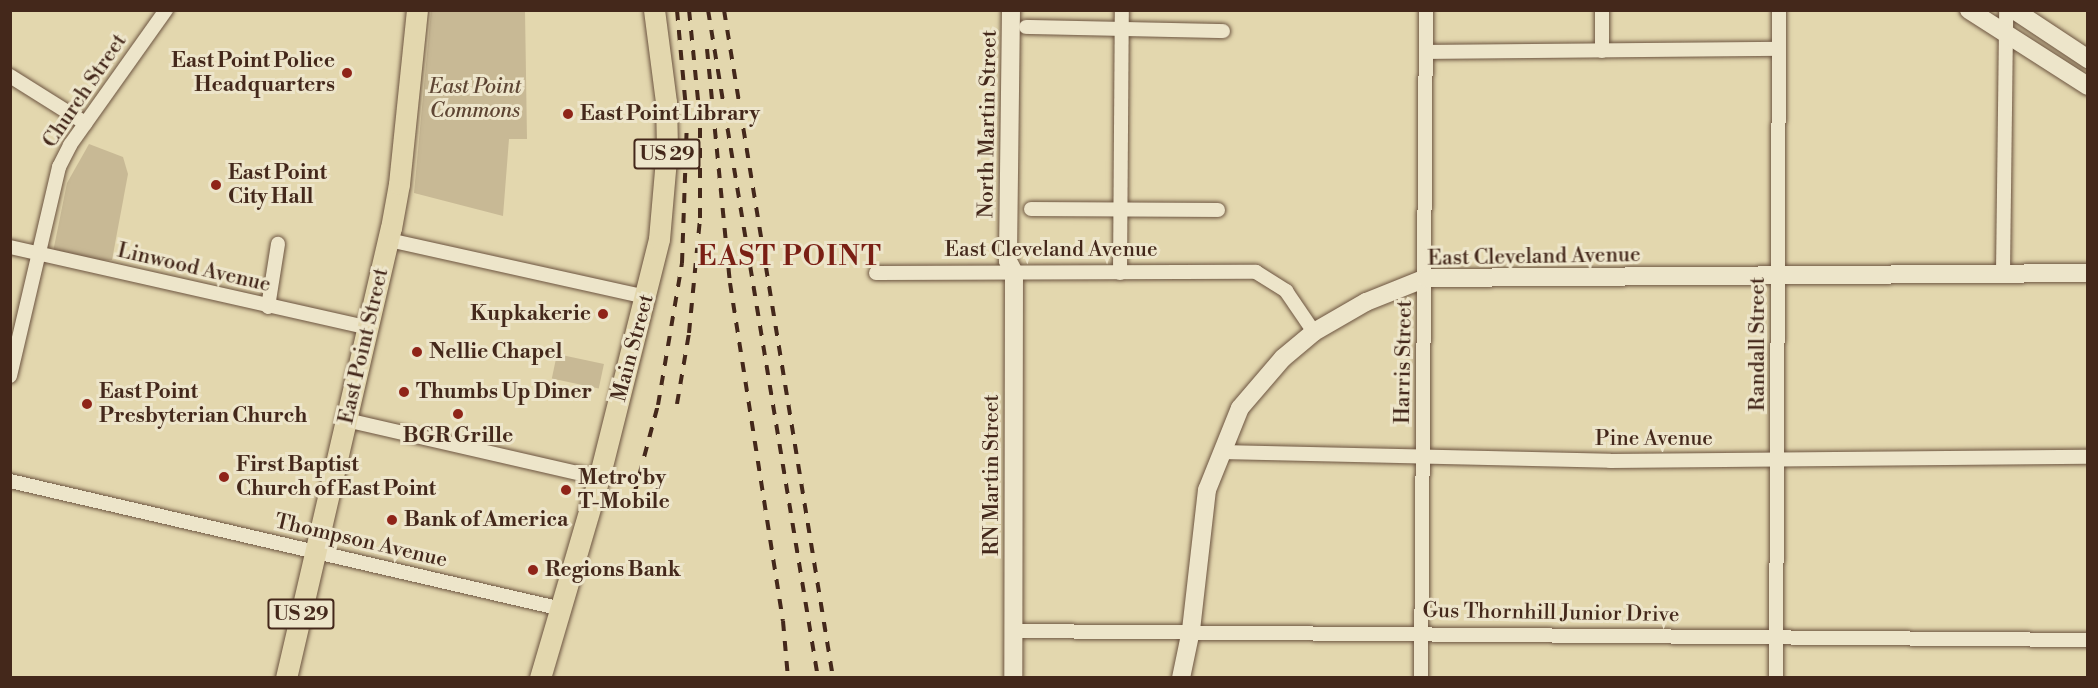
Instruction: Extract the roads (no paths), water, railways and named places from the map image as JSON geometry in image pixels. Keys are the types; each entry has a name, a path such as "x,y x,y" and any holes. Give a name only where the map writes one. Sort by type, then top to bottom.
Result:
{"main road":[{"name":"East Point Street","path":"286,678 368,328 399,184 417,10"},
{"name":"Main Street","path":"540,678 599,478 659,239 667,148 666,102 654,10"},
{"name":"North Martin Street","path":"1011,10 1008,261 1014,273"},
{"path":"1969,10 2088,86"},
{"path":"2014,10 2088,59"},
{"name":"RN Martin Street","path":"1013,678 1014,273"},
{"name":"East Cleveland Avenue","path":"1314,332 1366,302 1426,278 1779,278 2088,273"},
{"path":"1181,678 1191,630 1202,518 1221,452 1240,408 1283,358 1314,332"}],"street":[{"name":"Church Street","path":"10,376 59,167 85,123 166,10"},
{"path":"1120,273 1122,10"},
{"name":"Harris Street","path":"1421,678 1426,278 1426,10"},
{"path":"1602,10 1602,51"},
{"name":"Randall Street","path":"1776,678 1779,10"},
{"path":"2003,273 2008,34 2006,10"},
{"path":"1026,27 1223,31"},
{"path":"1426,52 1779,49"},
{"path":"10,76 85,123"},
{"path":"1031,209 1218,210"},
{"path":"388,240 646,297"},
{"path":"268,307 278,244"},
{"name":"Linwood Avenue","path":"10,247 368,328"},
{"name":"East Cleveland Avenue","path":"876,273 1256,272 1287,291 1314,332"},
{"path":"346,420 599,478"},
{"name":"Pine Avenue","path":"1221,452 1422,458 2088,457"},
{"name":"Thompson Avenue","path":"10,481 562,609"},
{"name":"Gus Thornhill Junior Drive","path":"1014,631 1191,630 2088,639"}],"railway":[{"path":"634,495 658,405 682,263 687,120 677,10"},
{"path":"677,404 689,333 700,218 700,120 689,10"},
{"path":"708,10 818,678"},
{"path":"724,10 833,678"},
{"path":"707,49 730,283 783,621 788,678"}],"place":[{"name":"East Point Police Headquarters","path":"347,73"},
{"name":"East Point Library","path":"568,114"},
{"name":"East Point City Hall","path":"216,185"},
{"name":"Kupkakerie","path":"603,314"},
{"name":"Nellie Chapel","path":"417,352"},
{"name":"Thumbs Up Diner","path":"404,392"},
{"name":"East Point Presbyterian Church","path":"87,404"},
{"name":"BGR Grille","path":"458,414"},
{"name":"First Baptist Church of East Point","path":"224,477"},
{"name":"Metro by T-Mobile","path":"566,490"},
{"name":"Bank of America","path":"392,520"},
{"name":"Regions Bank","path":"533,570"}],"district":[{"name":"EAST POINT","path":"790,258"}],"park label":[{"name":"East Point Commons","path":"475,99"}]}
